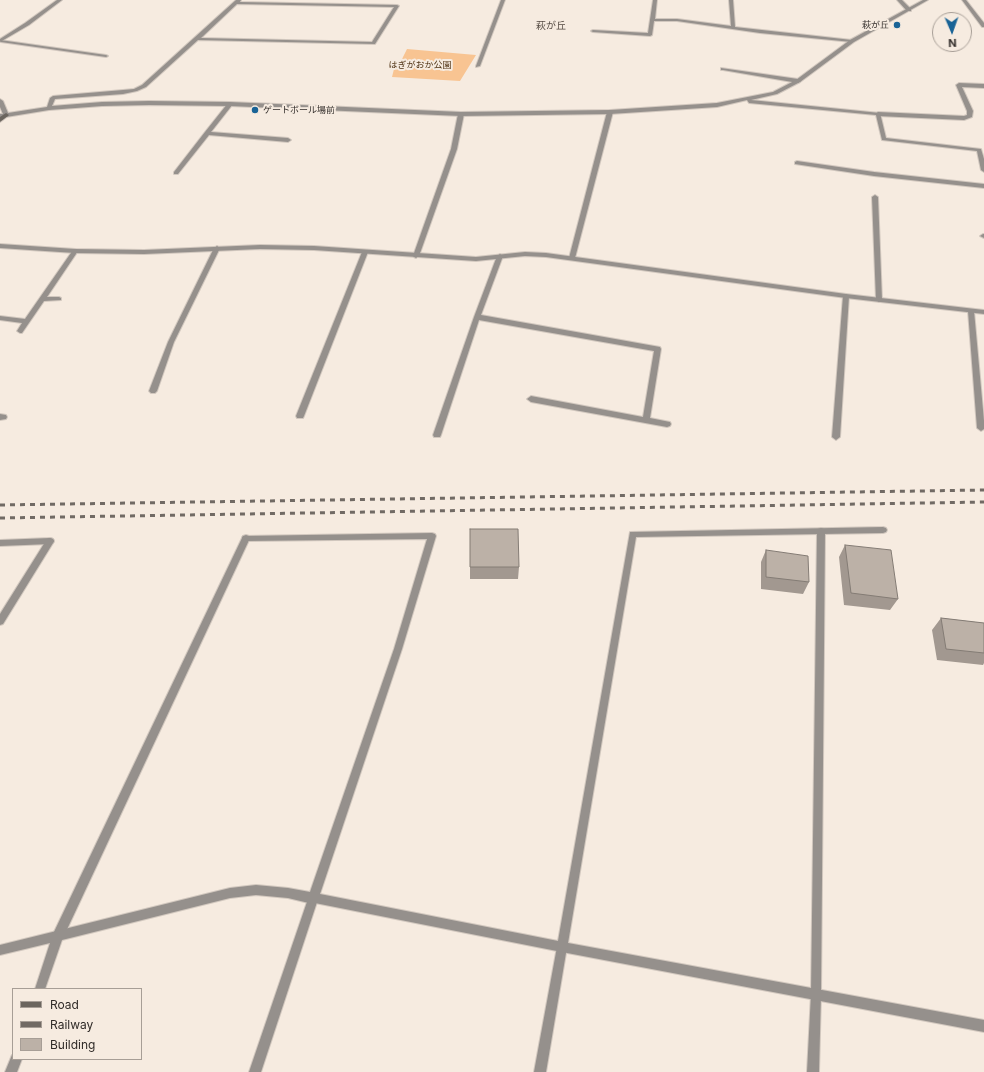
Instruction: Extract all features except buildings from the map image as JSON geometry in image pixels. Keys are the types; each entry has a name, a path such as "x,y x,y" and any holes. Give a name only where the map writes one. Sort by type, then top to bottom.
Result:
{"street":[{"path":"1,41 60,0"},
{"path":"478,66 503,0"},
{"path":"593,32 650,35 655,0"},
{"path":"732,0 733,28"},
{"path":"899,0 909,10"},
{"path":"3,115 49,108 141,103 230,104 462,111 610,112 717,105 744,101 775,93 798,81 852,41 926,0"},
{"path":"964,0 984,26"},
{"path":"49,108 53,98 123,92 135,90 144,86 238,1 398,6 373,43 197,39"},
{"path":"652,20 678,20 798,36 827,37 852,41"},
{"path":"1,41 106,56"},
{"path":"723,69 798,81"},
{"path":"744,101 878,114 964,118 970,116 970,111 959,85 984,86"},
{"path":"0,101 3,115 0,120"},
{"path":"176,173 230,104"},
{"path":"416,256 454,149 462,111"},
{"path":"572,258 610,112"},
{"path":"878,114 884,139 979,150 984,170"},
{"path":"207,133 288,140"},
{"path":"797,163 874,174 984,186"},
{"path":"875,197 879,300"},
{"path":"0,246 75,251 144,252 217,248 314,248 476,259 525,254 572,258 846,296 984,312"},
{"path":"153,391 171,342 217,248"},
{"path":"20,331 75,251"},
{"path":"300,416 365,252"},
{"path":"437,435 500,256"},
{"path":"836,437 846,296"},
{"path":"42,299 59,299"},
{"path":"971,311 981,428"},
{"path":"478,317 658,349 646,420"},
{"path":"0,318 26,321"},
{"path":"531,399 667,424"},
{"path":"540,1072 633,534 883,530"},
{"path":"813,1072 816,994 821,531"},
{"path":"40,988 58,936 246,538 432,536 398,649 255,1072"},
{"path":"0,543 50,541 0,621"},
{"path":"0,950 230,894 264,891 288,893 562,947 984,1026"},
{"path":"12,1072 16,1060"}],"green space":[{"name":"はぎがおか公園","path":"407,49 476,55 460,81 392,77 396,61 401,61"}],"railway":[{"path":"0,505 984,490"},
{"path":"0,518 984,502"}],"place":[{"name":"萩が丘","path":"897,25"},
{"name":"ゲートボール場前","path":"255,110"}],"district":[{"name":"萩が丘","path":"551,26"}]}
